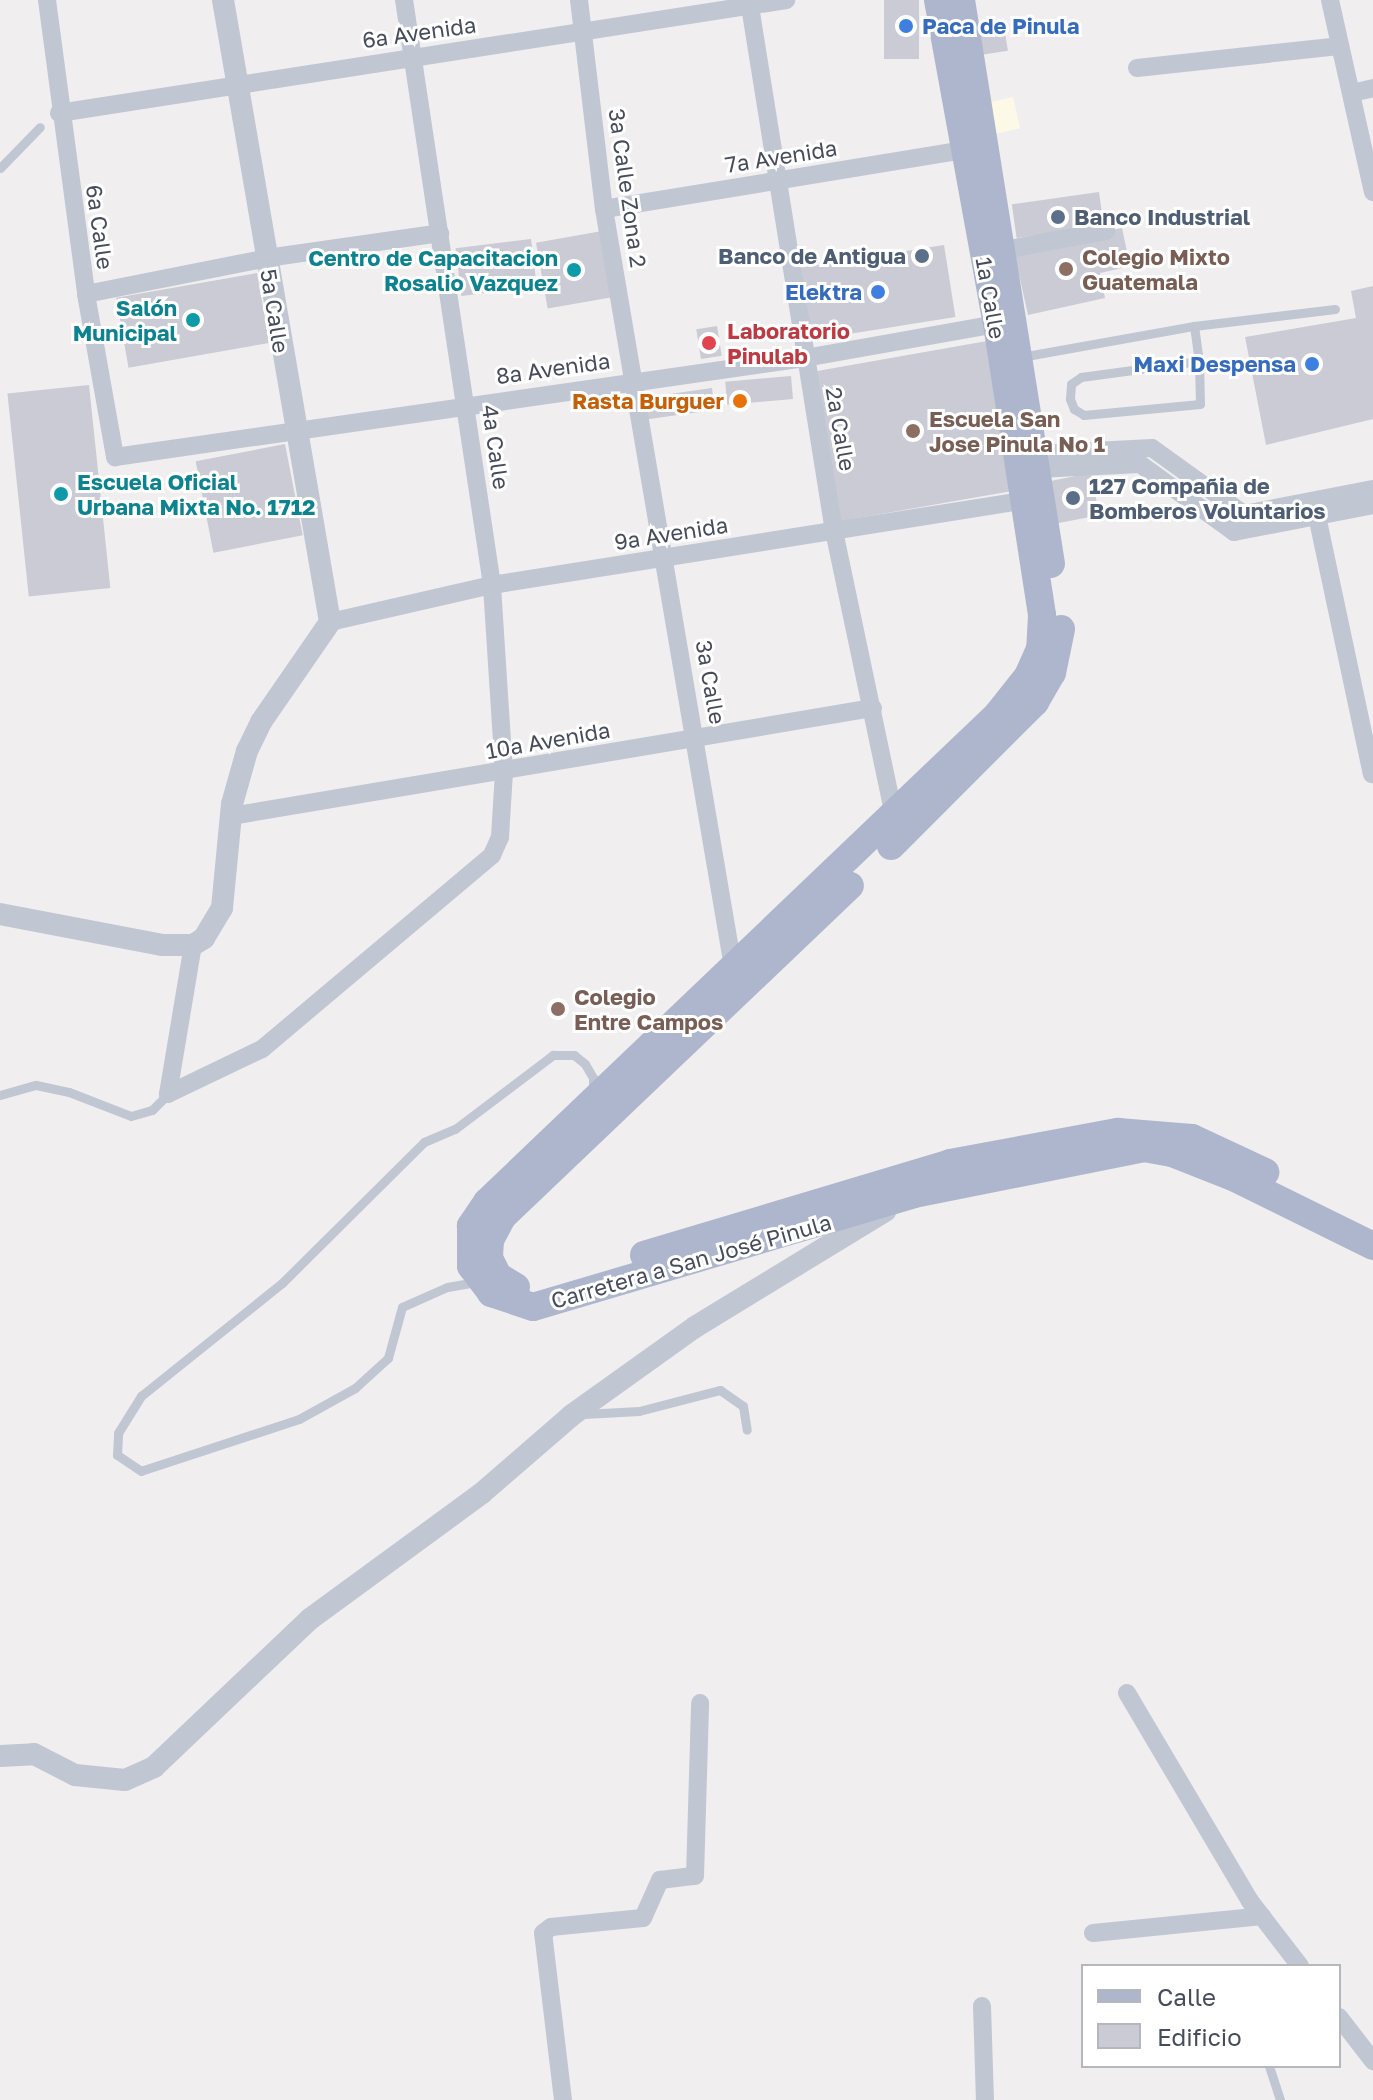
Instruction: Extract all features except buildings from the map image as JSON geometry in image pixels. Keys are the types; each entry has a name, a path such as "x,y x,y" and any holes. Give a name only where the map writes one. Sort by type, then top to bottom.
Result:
{"main road":[{"name":"1a Calle","path":"938,0 966,150 994,252"},
{"name":"1a Calle","path":"961,0 1006,322 1021,501 1047,596"},
{"name":"1a Calle","path":"1006,322 1021,357 1036,461 1047,596"},
{"name":"Carretera a San José Pinula","path":"1047,596 1042,639 1028,676 503,1216 488,1245 498,1276 518,1288 534,1289 856,1187 950,1163 1131,1131 1206,1143 1373,1228"},
{"name":"Carretera a San José Pinula","path":"1047,596 1059,652 1035,702 736,979 593,1101 474,1219 468,1249 480,1281 504,1300 533,1307 914,1194 1130,1148 1158,1149 1233,1177 1373,1246"}],"street":[{"name":"6a Calle","path":"47,0 59,113 86,294 116,457"},
{"name":"5a Calle","path":"223,0 330,622"},
{"name":"4a Calle","path":"168,1094 262,1049 492,855 500,837 504,772 492,585 404,0"},
{"name":"3a Calle Zona 2","path":"579,0 604,209 636,381"},
{"name":"6a Avenida","path":"59,113 413,57 584,34 749,3 786,0"},
{"path":"1330,0 1373,192"},
{"name":"2a Calle","path":"749,3 834,531 894,816"},
{"path":"1137,68 1339,46"},
{"path":"1352,93 1373,88"},
{"name":"7a Avenida","path":"604,209 966,150"},
{"path":"994,252 1106,231"},
{"path":"86,294 267,258 440,233"},
{"name":"8a Avenida","path":"116,457 295,428 805,358 1006,322"},
{"name":"3a Calle","path":"636,381 736,979"},
{"path":"1036,461 1152,448 1244,514 1373,489"},
{"path":"1036,461 1140,464 1234,532 1373,505"},
{"name":"9a Avenida","path":"330,622 492,585 1021,501"},
{"path":"1317,516 1372,774"},
{"path":"0,914 163,945 193,945 204,938 222,908 238,778 261,722 330,622"},
{"name":"10a Avenida","path":"231,816 873,708"},
{"path":"168,1094 193,945"},
{"path":"0,1756 34,1754 75,1775 125,1780 154,1767 310,1619 482,1493 572,1415 695,1327 914,1194"},
{"path":"1127,1693 1262,1916 1298,1964"},
{"path":"563,2100 543,1933 551,1927 643,1918 660,1880 695,1876 700,1703"},
{"path":"1093,1933 1262,1916"},
{"path":"982,2006 985,2100"},
{"path":"1341,2020 1373,2061"}],"lane":[{"path":"0,168 40,127"},
{"path":"1021,357 1194,326 1335,309"},
{"path":"1194,326 1199,361 1200,404 1084,415 1074,409 1070,399 1071,384 1081,377 1199,361"},
{"path":"480,1281 447,1287 402,1307 388,1358 355,1388 299,1419 141,1471 117,1455 118,1433 141,1396 282,1283 424,1142 455,1129 553,1055 574,1055 585,1064 593,1078 593,1101"},
{"path":"0,1095 36,1085 69,1092 131,1116 152,1110 168,1094"},
{"path":"572,1415 639,1411 720,1390 743,1406 747,1430"},
{"path":"1270,2068 1280,2100"}],"shaded area":[{"path":"1013,97 1020,128 996,134 989,103"}],"place":[{"name":"Paca de Pinula","path":"906,26"},
{"name":"Banco Industrial","path":"1058,217"},
{"name":"Banco de Antigua","path":"922,256"},
{"name":"Colegio Mixto Guatemala","path":"1066,269"},
{"name":"Centro de Capacitacion Rosalio Vazquez","path":"574,270"},
{"name":"Elektra","path":"878,292"},
{"name":"Salón Municipal","path":"193,320"},
{"name":"Laboratorio Pinulab","path":"709,343"},
{"name":"Maxi Despensa","path":"1312,364"},
{"name":"Rasta Burguer","path":"740,401"},
{"name":"Escuela San Jose Pinula No 1","path":"913,431"},
{"name":"Escuela Oficial Urbana Mixta No. 1712","path":"61,494"},
{"name":"127 Compañia de Bomberos Voluntarios","path":"1073,498"},
{"name":"Colegio Entre Campos","path":"558,1009"}]}
